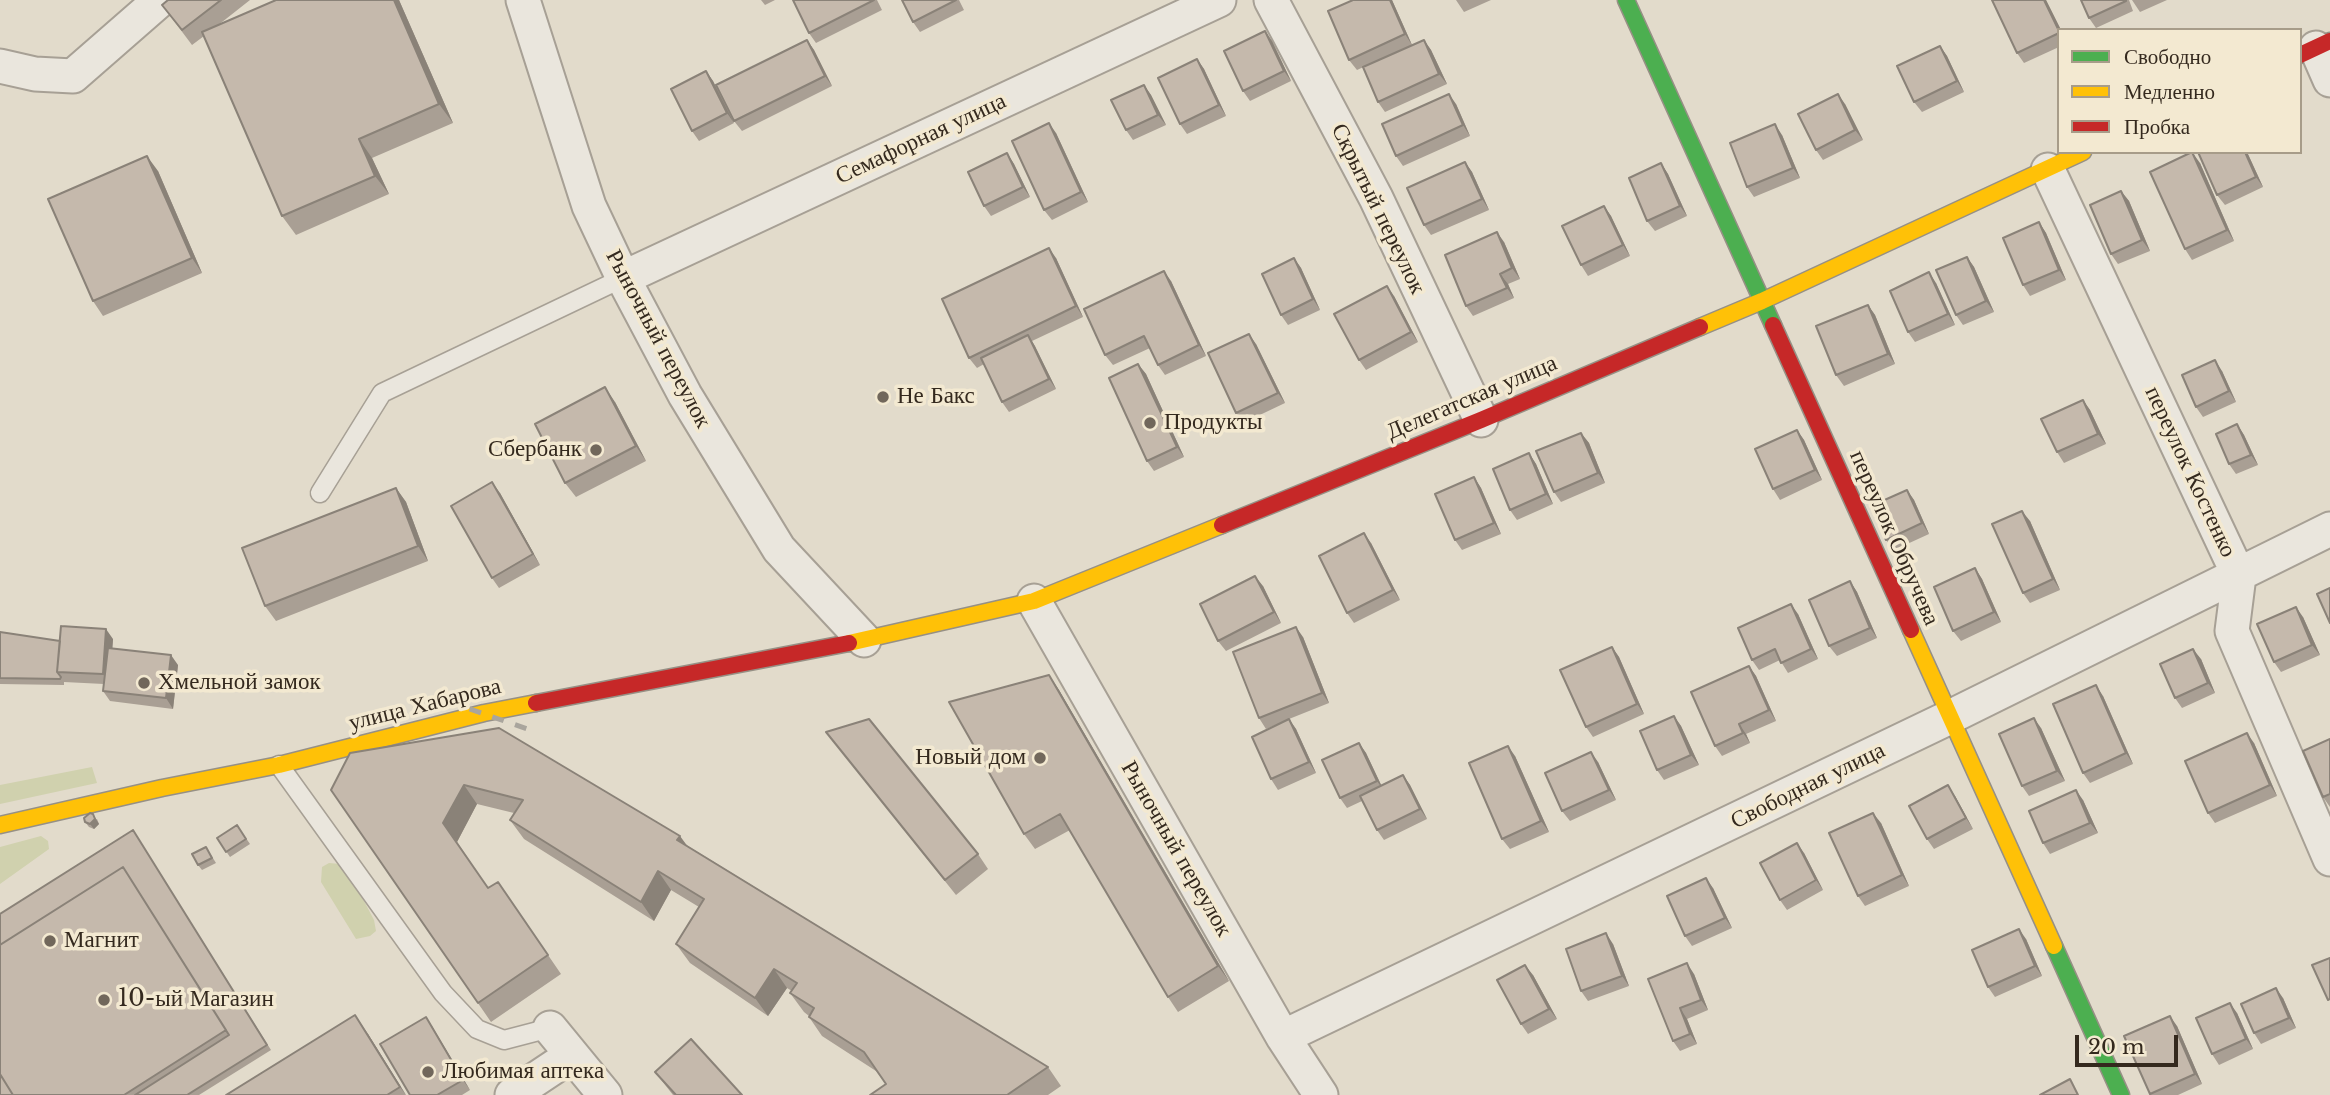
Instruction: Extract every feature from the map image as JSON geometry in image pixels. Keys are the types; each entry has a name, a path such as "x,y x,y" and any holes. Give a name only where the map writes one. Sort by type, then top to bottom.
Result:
{"main road":[{"name":"переулок Обручева","path":"1626,0 2121,1095"},
{"name":"Делегатская улица","path":"864,640 1034,601 1481,420 1762,301 2078,154"},
{"name":"улица Хабарова","path":"0,825 279,765 484,713 864,640"}],"street":[{"path":"0,66 34,74 73,76 160,0"},
{"name":"Рыночный переулок","path":"523,0 589,206 623,278 685,395 779,550 864,640"},
{"name":"Семафорная улица","path":"623,278 1219,0"},
{"name":"Скрытый переулок","path":"1271,0 1376,198 1481,420"},
{"path":"2315,48 2330,80"},
{"name":"переулок Костенко","path":"2048,170 2239,576 2232,631 2330,859"},
{"name":"Свободная улица","path":"1283,1037 1950,718 2330,529"},
{"name":"Рыночный переулок","path":"1034,601 1283,1037 1321,1095"},
{"path":"550,1028 604,1095"},
{"path":"512,1095 572,1055"}],"lane":[{"path":"320,493 382,393 623,278"},
{"path":"279,765 443,993 477,1029 503,1040 550,1028"}],"green space":[{"path":"92,767 97,783 0,804 0,785"},
{"path":"41,836 48,841 49,849 0,884 0,847"},
{"path":"329,863 340,864 364,901 374,920 376,931 370,936 356,939 321,882 322,867"}],"building":[{"path":"168,0 221,0 182,30 162,5"},
{"path":"276,0 394,0 439,104 359,139 375,176 282,216 202,32"},
{"path":"793,0 874,0 809,33"},
{"path":"902,0 956,0 913,22"},
{"path":"1353,0 1390,0 1405,34 1349,60 1328,11"},
{"path":"1992,0 2044,0 2058,28 2057,34 2017,53"},
{"path":"2081,0 2126,0 2126,1 2089,18"},
{"path":"1265,31 1284,71 1243,91 1224,51"},
{"path":"807,40 825,76 734,121 716,85"},
{"path":"1424,40 1439,74 1378,102 1363,67"},
{"path":"1940,46 1957,81 1914,102 1897,66"},
{"path":"1197,59 1219,105 1180,124 1158,78"},
{"path":"706,71 727,113 692,131 671,89"},
{"path":"1144,85 1158,115 1126,130 1111,100"},
{"path":"1449,94 1463,125 1396,156 1382,124"},
{"path":"1838,94 1855,130 1816,150 1798,114"},
{"path":"1049,123 1081,192 1044,210 1012,141"},
{"path":"1775,124 1793,168 1747,187 1730,143"},
{"path":"1007,153 1023,187 984,206 968,172"},
{"path":"2193,154 2227,230 2185,249 2150,172"},
{"path":"2199,154 2246,154 2256,177 2217,195"},
{"path":"147,156 192,258 93,301 48,199"},
{"path":"1465,162 1482,199 1424,225 1407,188"},
{"path":"1661,163 1680,206 1647,221 1629,178"},
{"path":"2121,191 2142,240 2111,254 2090,205"},
{"path":"1604,206 1623,245 1581,265 1562,226"},
{"path":"2039,222 2059,270 2023,285 2003,238"},
{"path":"1497,232 1512,268 1500,274 1507,288 1466,306 1445,255"},
{"path":"1049,248 1076,306 969,358 942,299"},
{"path":"1967,257 1986,301 1956,315 1936,270"},
{"path":"1294,258 1313,299 1281,315 1262,274"},
{"path":"1164,271 1199,345 1158,365 1144,336 1105,355 1084,309"},
{"path":"1929,272 1948,314 1908,332 1890,291"},
{"path":"1387,286 1411,332 1359,360 1334,314"},
{"path":"1868,305 1888,354 1836,375 1816,326"},
{"path":"1249,334 1278,393 1236,413 1208,353"},
{"path":"1028,335 1049,379 1002,402 981,358"},
{"path":"2215,360 2229,391 2196,407 2182,375"},
{"name":"Продукты","path":"1138,364 1177,447 1147,461 1109,378"},
{"name":"Сбербанк","path":"605,387 636,446 565,483 535,424"},
{"path":"2083,400 2098,434 2057,452 2041,419"},
{"path":"2237,424 2251,455 2229,464 2216,434"},
{"path":"1797,430 1815,470 1773,489 1755,449"},
{"path":"1581,433 1598,473 1554,492 1536,451"},
{"path":"1529,453 1546,494 1510,510 1493,469"},
{"path":"1474,477 1494,523 1455,540 1435,494"},
{"path":"492,482 533,554 492,578 451,506"},
{"path":"396,488 418,546 265,606 242,548"},
{"path":"1907,490 1922,523 1886,540 1871,506"},
{"path":"2022,511 2053,579 2023,593 1992,524"},
{"path":"1364,533 1393,590 1347,613 1319,556"},
{"path":"1975,568 1994,612 1953,631 1934,587"},
{"path":"1255,576 1274,612 1218,641 1200,604"},
{"path":"1850,581 1870,628 1829,646 1809,600"},
{"path":"2330,588 2330,623 2317,594"},
{"path":"1791,604 1811,649 1781,663 1775,649 1752,660 1738,628"},
{"path":"2296,607 2312,645 2274,662 2257,624"},
{"path":"61,626 106,629 103,674 57,672"},
{"path":"1296,627 1322,693 1259,718 1233,652"},
{"path":"0,632 60,641 57,672 60,679 0,678"},
{"path":"1612,647 1637,704 1586,727 1560,670"},
{"name":"Хмельной замок","path":"108,648 171,655 166,698 103,691"},
{"path":"2193,649 2208,683 2175,698 2160,664"},
{"path":"1749,666 1769,710 1739,724 1743,733 1715,746 1691,692"},
{"path":"1049,675 1218,966 1168,997 1060,814 1024,834 949,702"},
{"path":"2096,685 2126,753 2083,773 2053,704"},
{"path":"1674,716 1691,755 1657,770 1640,731"},
{"path":"2034,718 2057,771 2022,786 1999,734"},
{"path":"869,719 978,854 945,880 826,732"},
{"path":"1289,719 1309,762 1271,779 1252,737"},
{"path":"499,728 680,836 677,840 1048,1067 1007,1095 870,1095 886,1084 864,1052 809,1017 814,1008 790,993 797,983 774,969 755,998 676,944 704,899 658,871 641,902 510,820 523,800 464,785 443,823 488,888 498,882 548,955 478,1003 331,790 350,753"},
{"path":"2247,733 2270,785 2208,813 2185,761"},
{"path":"2330,739 2330,794 2323,797 2303,751"},
{"path":"1359,743 1377,781 1340,798 1322,760"},
{"path":"1508,746 1541,821 1502,839 1469,763"},
{"path":"1591,752 1609,790 1562,811 1545,773"},
{"path":"1403,775 1420,809 1377,830 1360,796"},
{"path":"1948,785 1966,818 1927,839 1909,806"},
{"path":"2076,790 2090,823 2043,843 2029,811"},
{"path":"90,813 95,819 90,824 85,822 84,818"},
{"path":"1873,813 1902,875 1858,896 1829,833"},
{"path":"237,825 246,839 226,852 217,838"},
{"path":"133,830 267,1045 187,1095 135,1095 229,1035 123,867 0,945 0,914"},
{"path":"1797,843 1816,880 1780,900 1760,863"},
{"path":"206,847 212,858 198,865 192,854"},
{"name":"10-ый Магазин","path":"123,867 226,1030 124,1095 13,1095 0,1074 0,945"},
{"path":"1706,878 1725,918 1685,936 1667,896"},
{"path":"2019,929 2035,966 1988,987 1972,950"},
{"path":"1606,933 1622,976 1581,991 1566,949"},
{"path":"2330,958 2330,999 2328,1000 2312,965"},
{"path":"1687,963 1701,1000 1680,1008 1690,1034 1673,1041 1648,979"},
{"path":"1525,965 1549,1009 1521,1024 1497,980"},
{"path":"2276,988 2289,1018 2254,1033 2241,1004"},
{"path":"2230,1003 2246,1039 2212,1054 2196,1018"},
{"path":"355,1015 400,1087 387,1095 226,1095"},
{"path":"2170,1016 2195,1074 2150,1094 2124,1036"},
{"name":"Любимая аптека","path":"426,1017 463,1080 437,1095 410,1095 380,1044"},
{"path":"691,1039 742,1095 676,1095 655,1072"},
{"path":"0,1074 13,1095 0,1095"},
{"path":"2070,1079 2078,1095 2040,1095"}],"railway":[{"path":"447,701 533,731"}],"traffic: fast":[{"path":"1626,0 1773,325"},
{"path":"2054,946 2121,1095"}],"traffic: slow":[{"path":"1700,327 1762,301 2079,154"},
{"path":"849,643 1034,601 1222,525"},
{"path":"1911,630 2054,946"},
{"path":"0,825 162,788 279,765 484,713 536,703"}],"traffic: jam":[{"path":"2302,54 2330,41"},
{"path":"1773,325 1911,630"},
{"path":"1222,525 1481,420 1700,327"},
{"path":"536,703 849,643"}],"place":[{"name":"Не Бакс","path":"883,397"},
{"name":"Продукты","path":"1150,423"},
{"name":"Сбербанк","path":"596,450"},
{"name":"Хмельной замок","path":"144,683"},
{"name":"Новый дом","path":"1040,758"},
{"name":"Магнит","path":"50,941"},
{"name":"10-ый Магазин","path":"104,1000"},
{"name":"Любимая аптека","path":"428,1072"}]}
